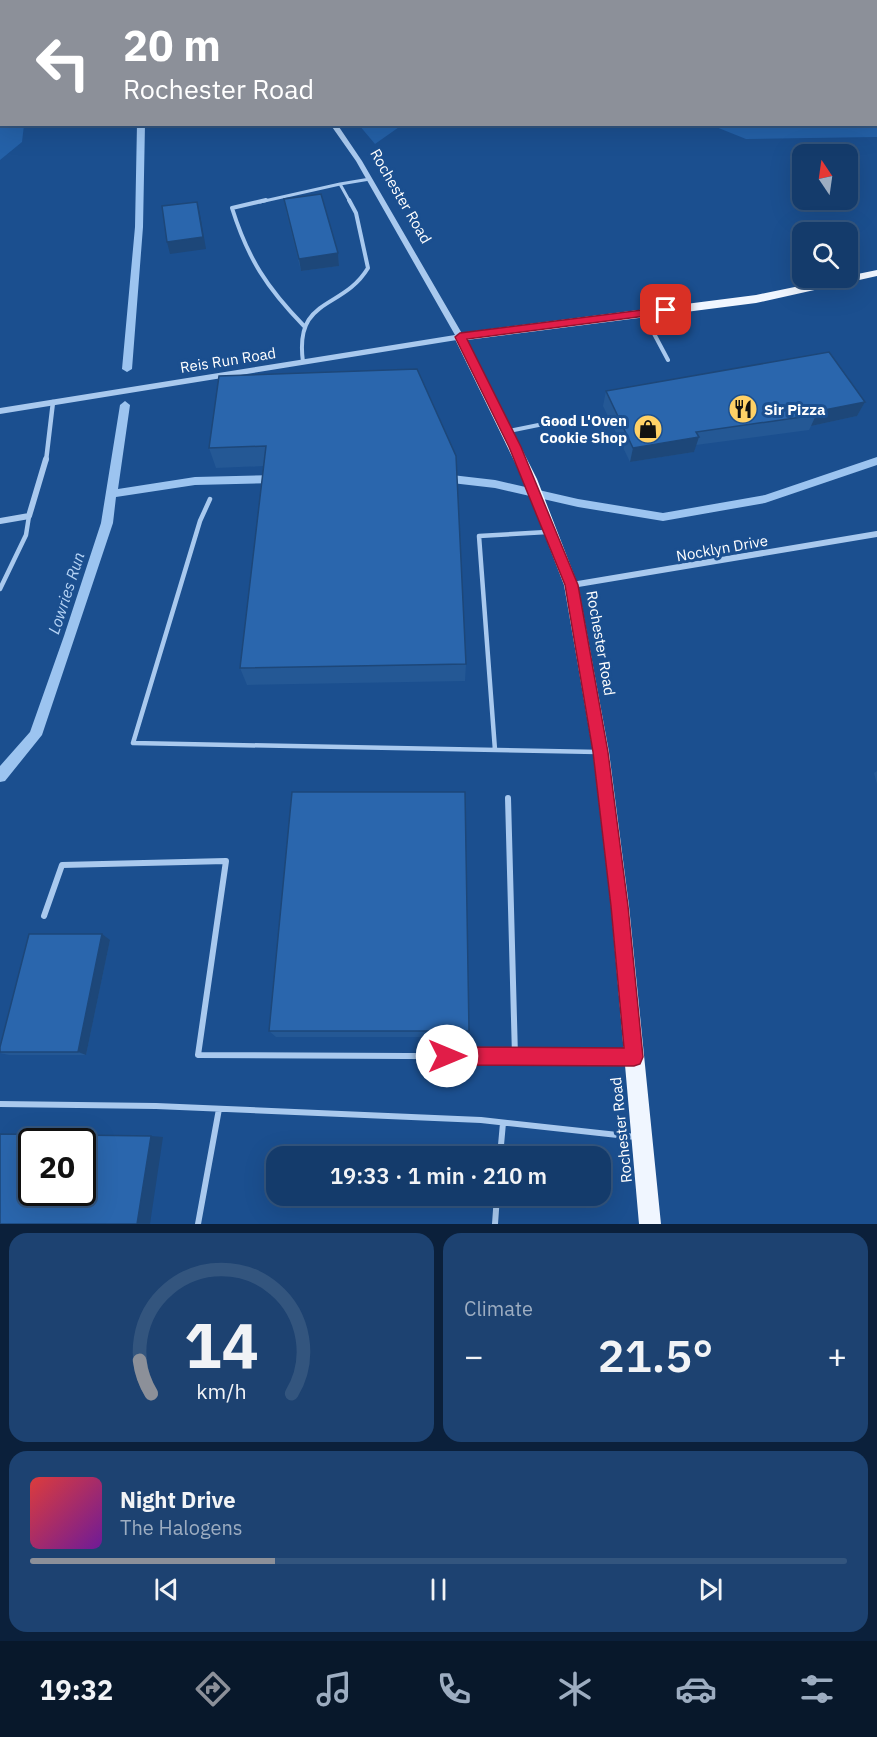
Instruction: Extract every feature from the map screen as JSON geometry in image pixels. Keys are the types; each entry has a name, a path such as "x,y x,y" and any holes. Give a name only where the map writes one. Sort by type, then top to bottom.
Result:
{"main road":[{"path":"460,337 785,294 877,273"},
{"name":"Rochester Road","path":"460,337 530,479 571,585 601,752 620,906 650,1224"}],"street":[{"name":"Rochester Road","path":"334,126 370,179 460,337"},
{"name":"Reis Run Road","path":"0,411 460,337"},
{"path":"0,521 29,516 42,475 53,419 53,402"},
{"name":"Nocklyn Drive","path":"571,585 877,534"}],"lane":[{"path":"304,326 273,295 256,271 243,245 232,208 370,179"},
{"path":"303,362 301,335 312,314 359,284 369,268 356,213 340,184"},
{"path":"643,313 668,360"},
{"path":"508,431 568,419"},
{"path":"210,499 200,521 133,744 601,752"},
{"path":"0,589 26,534 29,516"},
{"path":"495,750 479,536 550,532"},
{"path":"508,798 515,1056"},
{"path":"44,916 62,865 226,861 198,1056 634,1057"},
{"path":"0,1104 219,1109 502,1123 642,1138"},
{"path":"198,1224 219,1109"},
{"path":"501,1146 502,1123"},
{"path":"495,1224 496,1206"}],"shaded area":[{"path":"0,126 24,126 22,142 0,160"},
{"path":"360,126 401,126 375,144"},
{"path":"714,126 877,126 877,137 746,139"}],"building":[{"path":"321,194 338,253 299,259 284,199"},
{"path":"197,202 203,237 167,242 162,206"},
{"path":"829,352 865,402 814,412 816,415 696,432 699,437 633,448 606,391"},
{"path":"417,369 456,456 466,664 240,668 266,446 209,448 219,376"},
{"path":"292,792 465,792 469,1031 269,1031"},
{"path":"29,934 102,934 78,1052 0,1052"},
{"path":"0,1134 18,1134 18,1206 96,1206 96,1135 151,1136 137,1224 0,1224"}],"waterway":[{"name":"Lowries Run","path":"127,369 139,227 141,126"},
{"name":"Lowries Run","path":"111,494 125,405"},
{"path":"443,478 495,484 578,503 663,517 765,499 877,461"},
{"path":"111,494 195,481 278,479"},
{"name":"Lowries Run","path":"0,776 35,735 107,523 111,494"}],"place":[{"name":"Sir Pizza","path":"743,409"},
{"name":"Good L'Oven Cookie Shop","path":"648,429"}],"route":[{"path":"447,1056 634,1057 620,906 601,752 571,585 530,479 460,337 666,310"}]}
